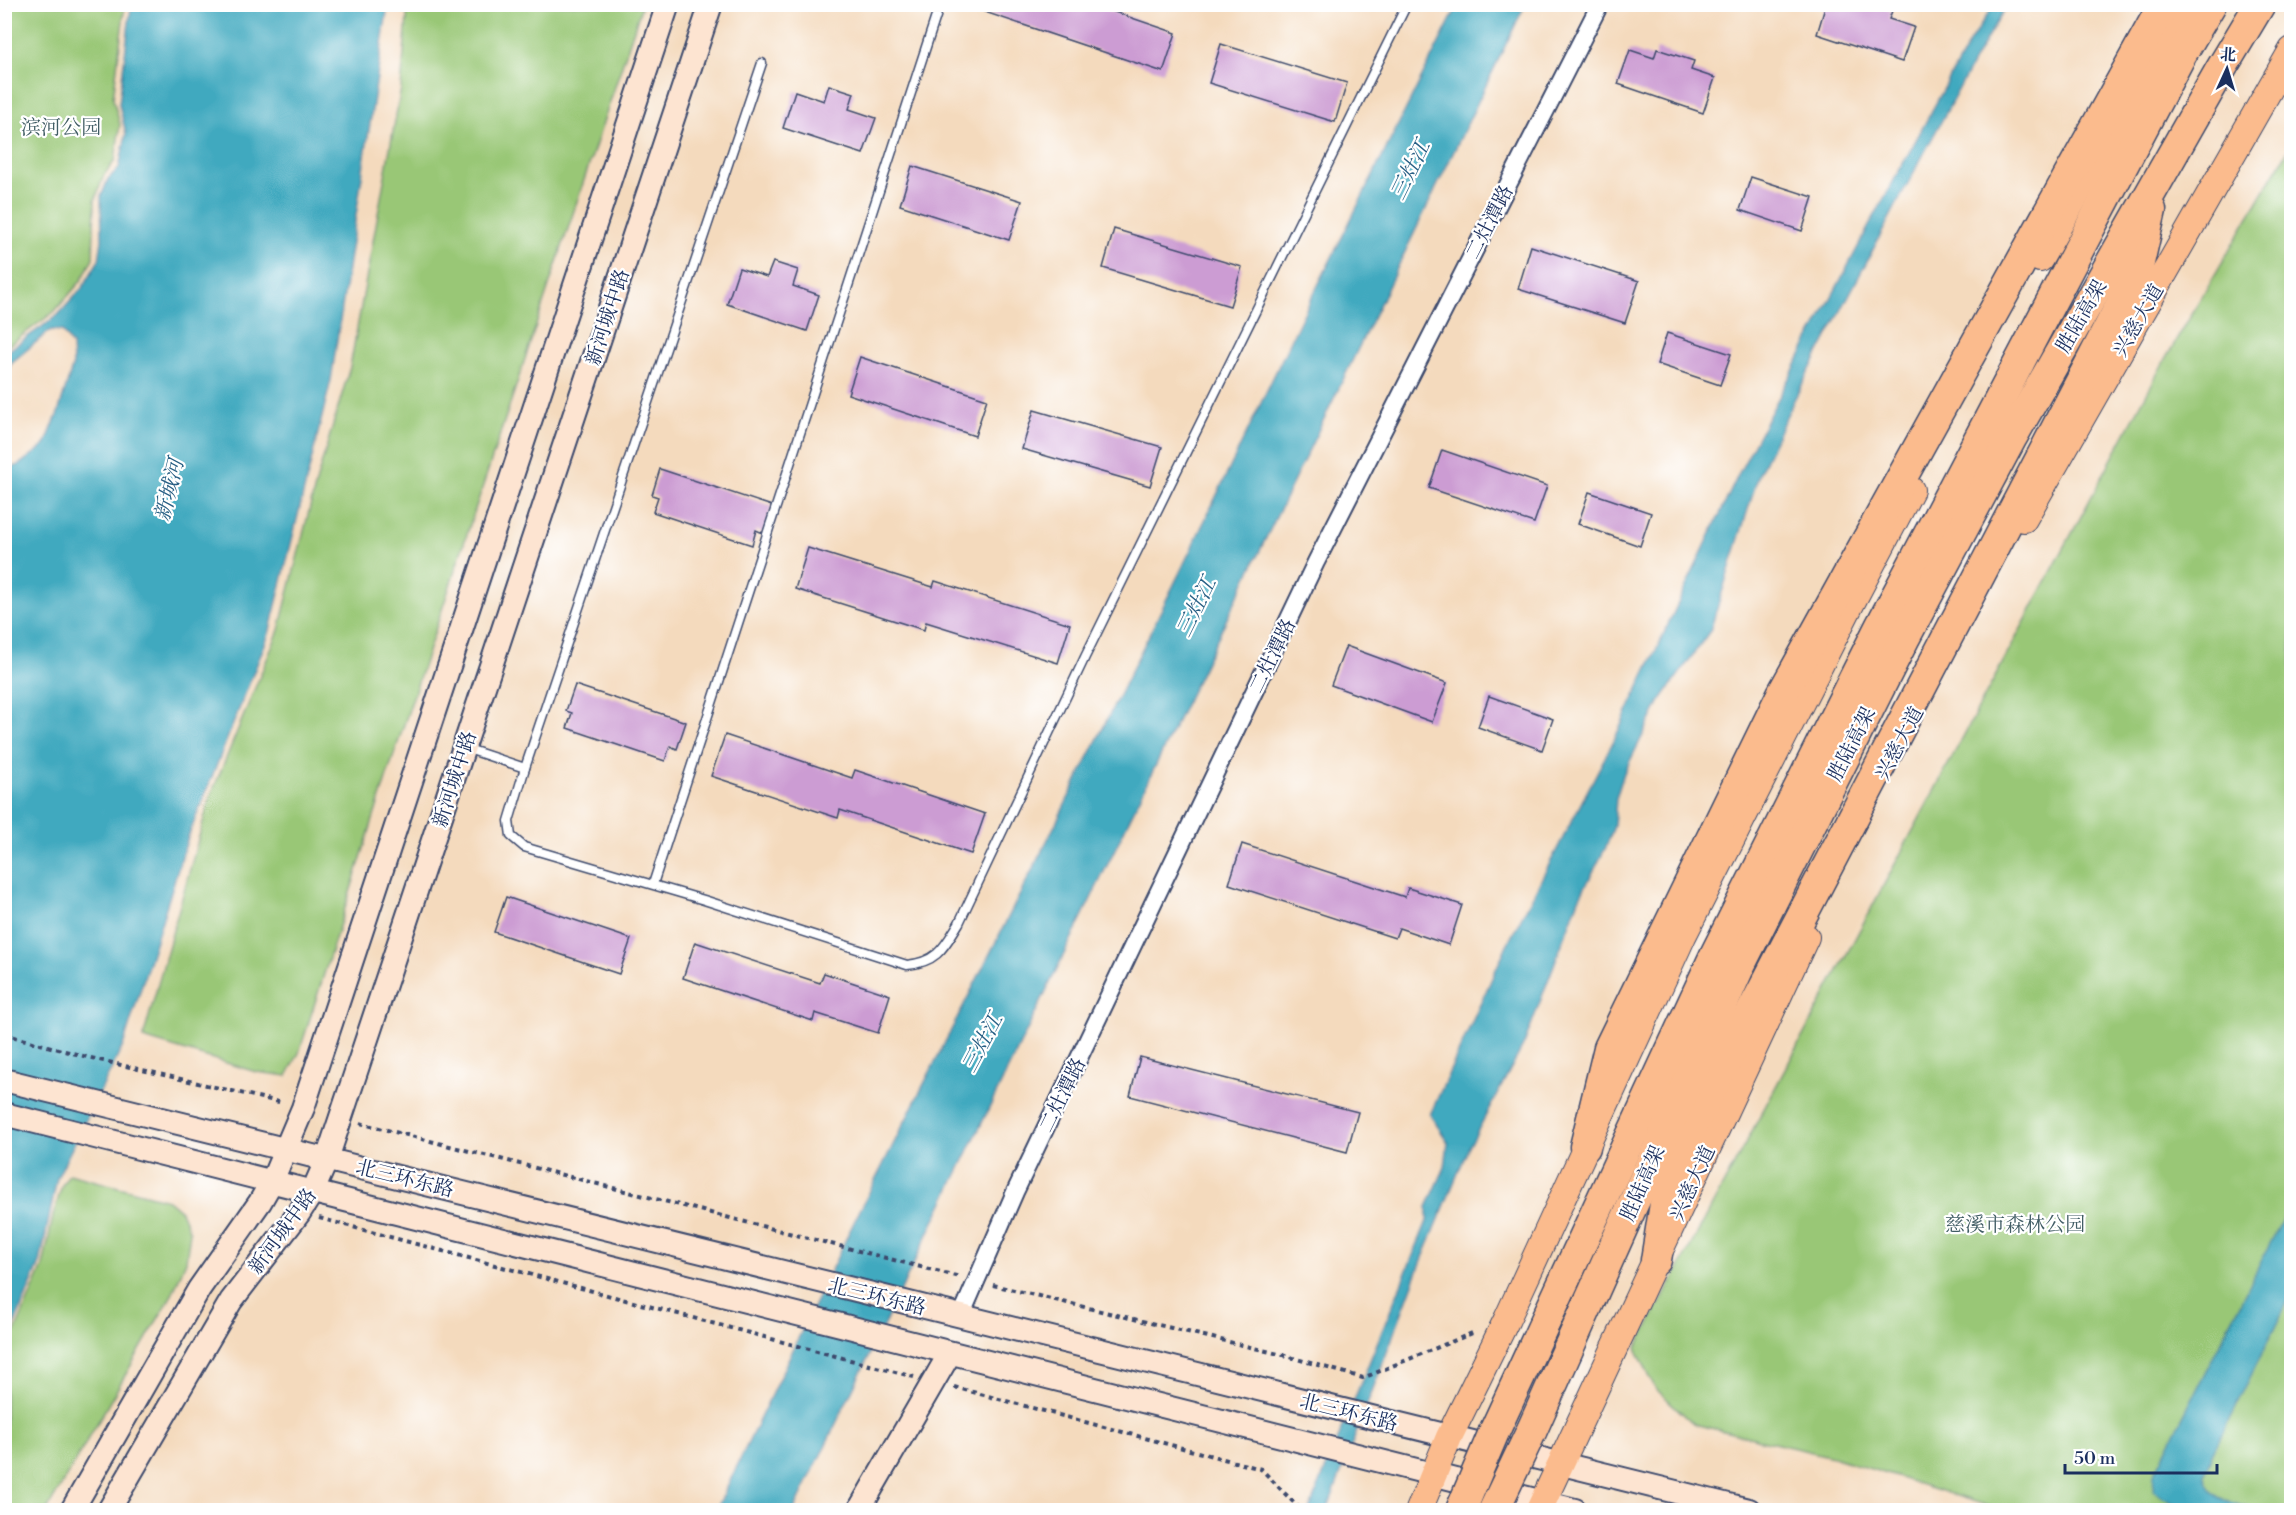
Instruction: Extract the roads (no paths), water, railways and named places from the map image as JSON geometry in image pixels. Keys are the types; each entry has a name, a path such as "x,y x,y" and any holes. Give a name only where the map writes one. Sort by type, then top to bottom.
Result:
{"highway":[{"path":"1585,1148 1609,1048 1782,694 2163,4"},
{"name":"胜陆高架","path":"1461,1510 1494,1432 1716,952 1880,627 2182,53 2211,4"},
{"name":"胜陆高架","path":"1494,1510 1740,965 1915,619 2012,437 2260,4"},
{"path":"1656,1260 1671,1166 2136,276 2159,178"}],"main road":[{"path":"1419,1510 1449,1437 1507,1319 1683,936 1848,610 1956,407 2186,4"},
{"name":"兴慈大道","path":"1541,1506 1893,750 2292,50"}],"street":[{"name":"新河城中路","path":"72,1510 199,1289 260,1202 272,1181 303,1108 668,4"},
{"name":"新河城中路","path":"109,1510 231,1301 299,1213 313,1191 327,1159 711,4"},
{"name":"二灶潭路","path":"961,1316 975,1281 1317,562 1600,4"},
{"name":"北三环东路","path":"4,1080 1749,1510"},
{"name":"北三环东路","path":"4,1114 1433,1475 1541,1506 1575,1510"},
{"path":"859,1510 950,1353"}],"lane":[{"path":"653,884 940,4"},
{"path":"762,63 525,768 509,821 511,836 524,847 653,884 907,965 923,963 941,952 959,923 1085,657 1407,4"},
{"path":"464,747 525,768"}],"water":[{"name":"新城河","path":"133,5 388,5 331,380 269,634 188,837 123,1046 57,1178 40,1263 5,1347 5,464 11,467 17,466 45,445 58,413 73,364 72,345 62,331 51,330 11,363 5,380 5,360 8,351 58,315 83,287 99,260 102,240 101,197 108,179 119,168 126,134 119,104"},
{"name":"三灶江","path":"1458,5 1525,5 794,1510 716,1510 854,1222 1054,827 1303,315"},
{"path":"1994,5 2010,5 2003,12 1981,48 1907,185 1794,400 1759,474 1710,631 1660,701 1624,773 1616,798 1614,826 1606,847 1579,899 1524,1044 1468,1149 1422,1260 1327,1510 1309,1510 1427,1221 1427,1207 1445,1167 1448,1142 1430,1115 1506,947 1614,740 1740,471 1870,224 1970,41"},
{"path":"2291,1202 2291,1295 2212,1454 2205,1475 2208,1485 2218,1496 2255,1510 2201,1510 2176,1504 2153,1491 2154,1475"}],"park label":[{"name":"滨河公园","path":"61,127"},
{"name":"慈溪市森林公园","path":"2015,1224"}]}
